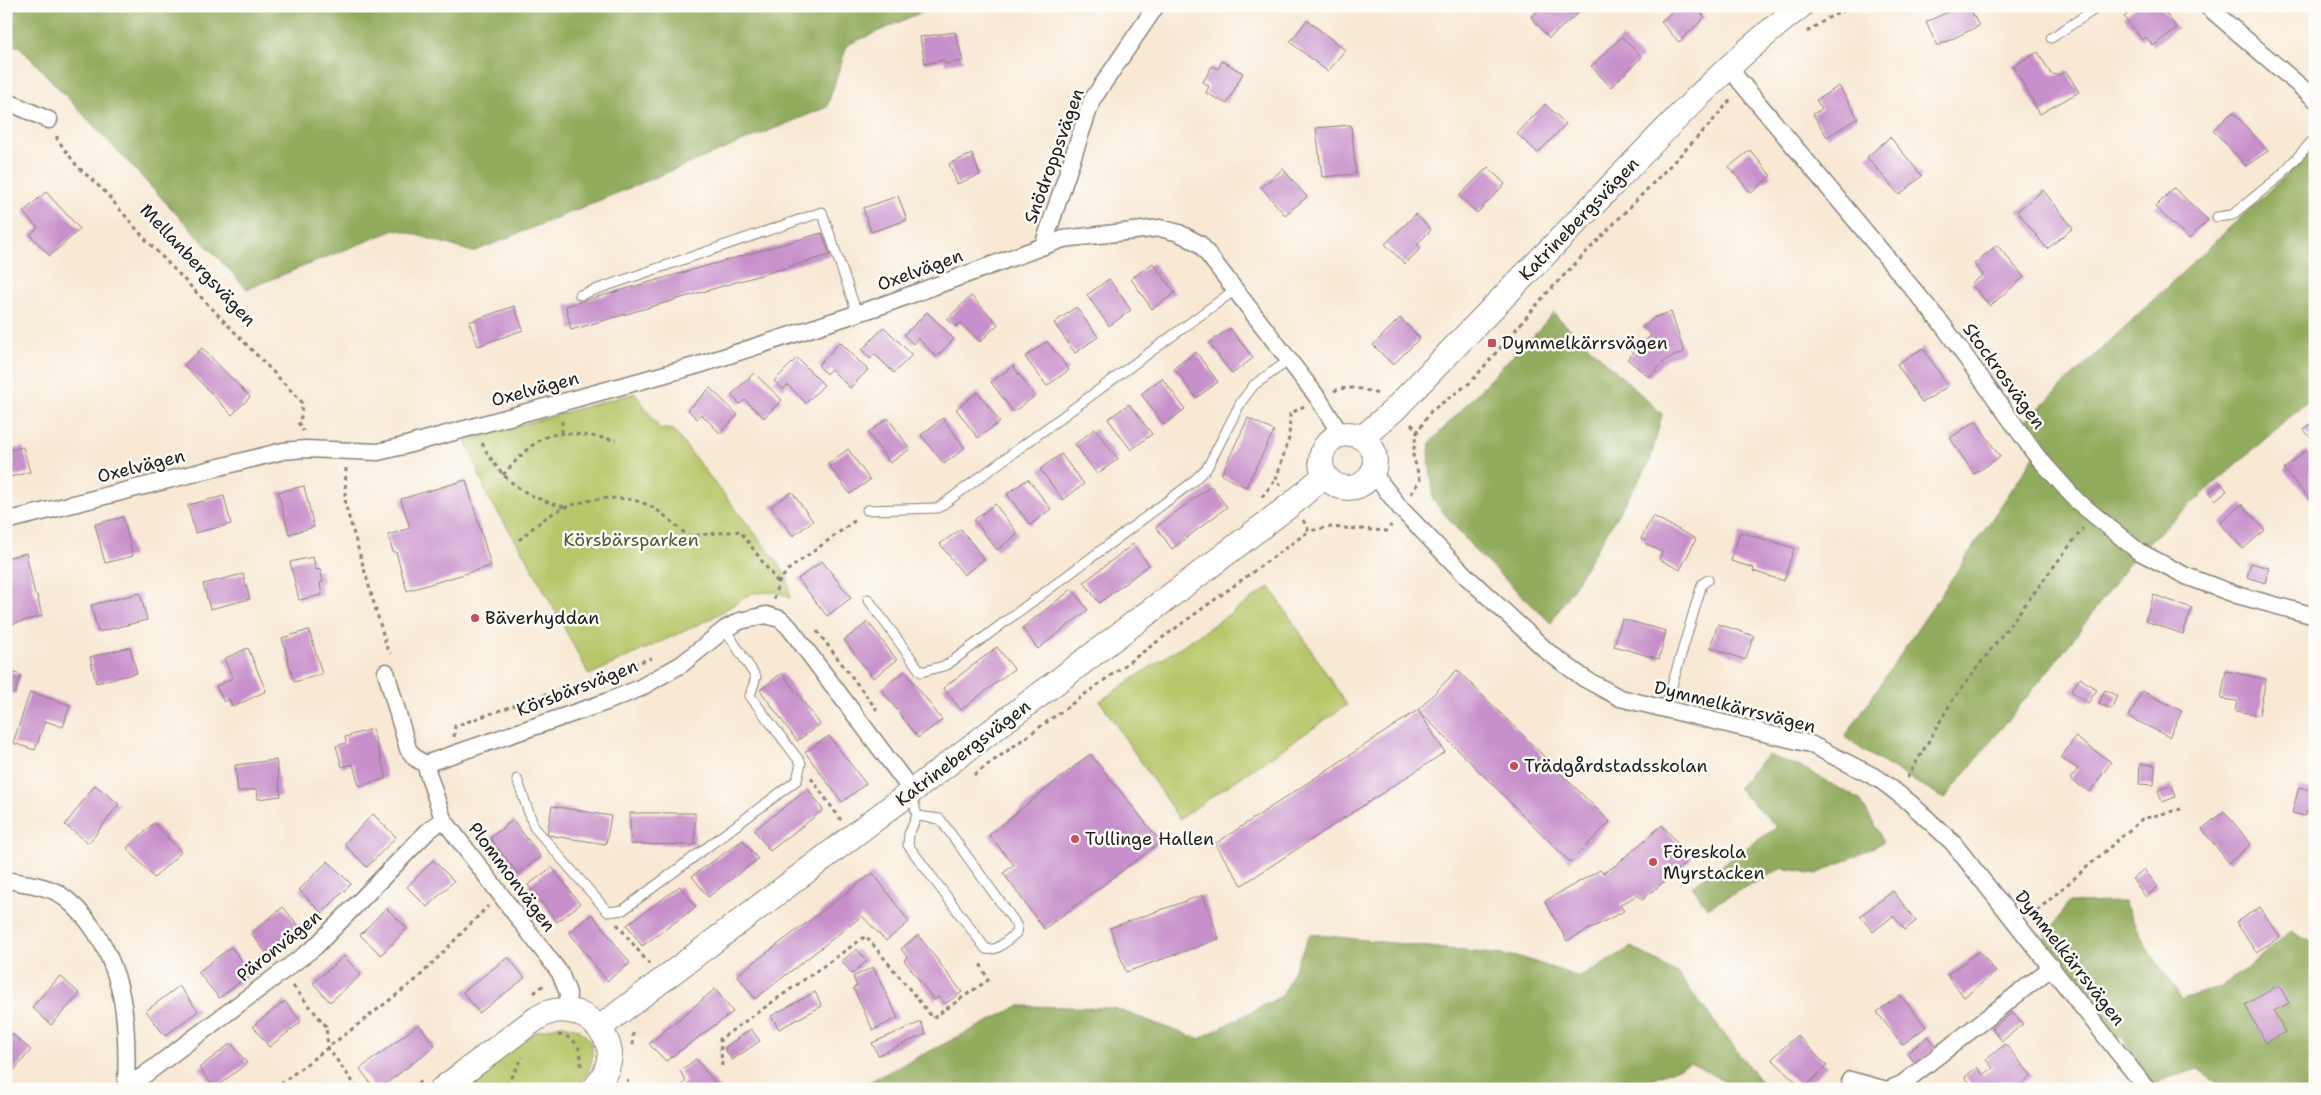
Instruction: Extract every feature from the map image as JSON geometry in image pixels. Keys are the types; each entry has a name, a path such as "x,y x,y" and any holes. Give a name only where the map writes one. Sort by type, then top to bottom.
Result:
{"street":[{"name":"Snödroppsvägen","path":"1043,246 1092,100 1156,6"},
{"name":"Katrinebergsvägen","path":"1352,436 1394,410 1728,67 1801,6"},
{"path":"2207,6 2315,99"},
{"name":"Stockrosvägen","path":"1728,67 1942,324 2036,455 2093,515 2138,551 2186,576 2237,595 2315,616"},
{"path":"6,101 49,120"},
{"name":"Oxelvägen","path":"6,521 283,451 305,449 378,452 702,364 857,313 1063,240 1151,228 1160,228 1179,233 1200,244 1236,289"},
{"path":"1236,289 1288,361 1318,398 1352,436 1374,453 1376,461 1373,473 1363,484 1350,488 1337,486 1325,476 1322,468 1322,454 1330,440 1352,436"},
{"name":"Dymmelkärrsvägen","path":"1373,473 1401,509 1466,576 1548,652 1585,678 1620,698 1810,744 1879,779 1898,794 1953,843 2147,1089"},
{"name":"Katrinebergsvägen","path":"599,1028 1293,503 1325,476"},
{"name":"Körsbärsvägen","path":"425,764 606,702 638,689 682,664 725,629 756,616 766,616 780,618 807,650 912,791"},
{"path":"386,672 408,749 415,758 425,764"},
{"name":"Plommonvägen","path":"425,764 443,819 560,974 568,994 567,1012"},
{"name":"Päronvägen","path":"126,1087 315,947 427,832 443,819"},
{"path":"6,880 57,892 83,914 107,950 116,972 126,1021 126,1087"},
{"path":"1890,1089 1902,1084 2052,967"},
{"path":"442,1089 545,1013 557,1010 583,1014 590,1018 608,1043 610,1052 606,1072 586,1081"},
{"path":"1850,1080 1883,1089"}],"lane":[{"path":"2051,38 2100,6"},
{"path":"2217,218 2232,215 2279,177 2315,138"},
{"path":"580,295 822,212 857,313"},
{"path":"867,510 938,508 1236,289"},
{"path":"868,598 921,672 947,665 1007,622 1207,468 1241,402 1254,385 1288,361"},
{"path":"1665,709 1702,584 1708,580"},
{"path":"517,778 534,827 608,912 623,910 797,780 801,763 750,696 756,677 725,629"},
{"path":"912,791 917,816 908,834 908,845 986,949 992,950 999,947 1016,933 1017,927 940,819 917,816"}],"path":[{"path":"1799,37 1828,18 1854,6"},
{"path":"973,775 1309,531 1330,527 1388,531 1420,480 1413,455 1416,434 1432,411 1471,382 1546,294 1712,123 1743,85"},
{"name":"Mellanbergsvägen","path":"49,120 57,131 57,140 77,166 104,191 146,240 301,400 302,416 298,422 301,430 310,434"},
{"path":"1309,531 1276,479 1289,438 1290,414 1318,398"},
{"path":"475,426 490,458 503,475 529,494 566,507"},
{"path":"503,475 532,444 549,436 573,433 616,440"},
{"path":"350,452 345,473 346,507 387,648 392,656"},
{"path":"519,540 545,519 566,507 599,500 628,500 647,505 662,513 688,536 740,531 778,583"},
{"path":"774,602 778,583 788,570 867,510"},
{"path":"1898,794 1952,701 2093,515"},
{"path":"801,763 841,820"},
{"path":"2019,926 2142,818 2181,809"},
{"path":"274,1089 417,979 499,894"},
{"path":"608,912 650,964"},
{"path":"722,1066 720,1039 866,936 933,1018 988,980 978,959 986,949"},
{"path":"282,972 326,1026 328,1048 358,1089"},
{"path":"633,1048 632,1032 640,1026"},
{"path":"552,1036 568,1036 576,1042 581,1054 586,1081"},
{"path":"500,1089 508,1082 525,1054"},
{"path":"624,1089 630,1071"}],"green space":[{"path":"6,6 929,6 929,9 847,45 827,107 473,252 397,229 247,289 19,46 6,45"},
{"path":"2315,147 2315,395 2138,551 2068,646 1944,799 1864,751 1845,737 2035,455 2017,429"},
{"path":"1553,313 1662,414 1650,462 1551,623 1479,555 1433,500 1429,457 1430,443 1511,357 1531,339"},
{"name":"Körsbärsparken","path":"635,393 659,428 673,430 779,564 788,579 790,598 778,592 752,593 712,618 589,675 528,560 488,497 466,440"},
{"path":"1270,587 1347,705 1179,819 1100,701"},
{"path":"1768,755 1807,770 1860,800 1884,842 1817,874 1782,868 1707,908 1692,886 1777,827 1738,789"},
{"path":"2124,902 2147,948 2182,999 2222,986 2257,960 2290,931 2315,944 2315,1089 2227,1089 2198,1069 2150,1084 2123,1038 2103,1032 2042,943 2068,903"},
{"path":"1310,934 1520,957 1580,977 1632,947 1677,973 1760,1081 1773,1089 1740,1089 1691,1063 1636,1085 1637,1089 855,1089 1019,1006 1113,1008 1199,1039 1282,996"},
{"path":"562,1025 583,1033 589,1041 592,1050 589,1069 584,1080 576,1089 457,1089 535,1032"}],"building":[{"path":"1544,6 1580,6 1583,9 1549,38 1531,17"},
{"path":"1678,6 1694,6 1705,17 1679,42 1661,22"},
{"path":"1961,6 1969,6 1979,26 1937,46 1926,22"},
{"path":"2137,6 2160,6 2177,28 2153,46 2146,37 2142,40 2124,17"},
{"path":"1307,20 1345,50 1328,72 1290,42"},
{"path":"955,32 963,61 945,64 944,60 925,64 920,37"},
{"path":"1622,37 1642,57 1611,87 1591,66"},
{"path":"2038,52 2051,74 2058,75 2066,71 2079,92 2040,114 2013,66"},
{"path":"1222,61 1243,73 1227,104 1206,93 1209,86 1203,82 1212,66 1218,69"},
{"path":"1839,86 1858,118 1827,137 1813,114 1822,109 1816,100"},
{"path":"1545,104 1566,124 1538,153 1517,134"},
{"path":"2233,112 2268,151 2246,166 2213,130"},
{"path":"1351,125 1356,174 1322,177 1316,128"},
{"path":"1890,137 1922,176 1899,195 1867,157"},
{"path":"1750,150 1771,176 1751,193 1729,167"},
{"path":"972,154 980,175 957,184 949,164"},
{"path":"1488,167 1505,184 1477,213 1459,196"},
{"path":"1283,169 1307,197 1285,215 1261,187"},
{"path":"2174,188 2208,220 2189,239 2155,207"},
{"path":"2043,190 2073,228 2047,249 2017,211"},
{"path":"46,192 80,229 50,256 30,235 38,228 23,212"},
{"path":"898,196 907,220 871,232 863,208"},
{"path":"1416,214 1431,230 1417,244 1421,248 1405,264 1385,244"},
{"path":"822,233 830,255 571,330 566,306"},
{"path":"1997,245 2024,277 1990,306 1971,284 1983,275 1974,264"},
{"path":"1153,263 1175,293 1152,309 1131,279"},
{"path":"1109,279 1131,310 1109,326 1087,295"},
{"path":"971,296 998,324 980,342 960,323 956,327 947,319"},
{"path":"514,306 523,330 478,346 469,322"},
{"path":"1076,307 1098,337 1075,353 1054,323"},
{"path":"927,312 954,339 936,357 918,338 913,344 904,335"},
{"path":"1671,312 1684,352 1667,359 1649,377 1627,359 1651,335 1642,327 1655,317"},
{"path":"1400,318 1420,338 1393,365 1373,345"},
{"path":"884,327 912,355 894,373 875,354 870,359 862,350"},
{"path":"1230,328 1253,358 1232,374 1209,343"},
{"path":"1047,341 1069,370 1047,386 1025,357"},
{"path":"840,342 868,370 850,388 831,369 826,374 818,365"},
{"path":"202,348 250,397 232,415 184,365"},
{"path":"1923,348 1948,386 1922,403 1897,364"},
{"path":"1196,352 1218,382 1196,398 1174,368"},
{"path":"797,358 824,385 806,403 788,385 783,389 774,381"},
{"path":"1013,366 1035,396 1013,412 991,382"},
{"path":"754,373 782,400 764,418 745,400 740,404 731,395"},
{"path":"1162,378 1185,409 1164,425 1141,394"},
{"path":"710,388 738,415 720,433 701,414 697,419 688,410"},
{"path":"978,392 1000,422 978,438 956,409"},
{"path":"1129,404 1152,434 1131,450 1108,419"},
{"path":"888,418 910,449 890,463 868,433"},
{"path":"943,418 965,448 944,464 921,435"},
{"path":"1248,418 1274,431 1246,487 1221,475"},
{"path":"1976,421 2000,457 1974,474 1950,438"},
{"path":"2315,421 2315,443 2304,430"},
{"path":"1095,429 1118,459 1097,474 1075,444"},
{"path":"23,447 30,472 6,478 6,451"},
{"path":"848,449 870,480 850,494 828,464"},
{"path":"2306,450 2315,461 2315,506 2284,469"},
{"path":"1061,454 1084,484 1063,500 1040,469"},
{"path":"1028,479 1051,509 1030,525 1007,494"},
{"path":"466,480 491,566 407,591 396,552 393,552 388,535 410,528 401,499"},
{"path":"2221,483 2227,491 2215,500 2209,492"},
{"path":"304,486 314,527 289,534 278,492"},
{"path":"1211,486 1227,507 1172,549 1156,527"},
{"path":"792,492 813,521 793,536 771,506"},
{"path":"224,496 231,524 195,533 188,505"},
{"path":"995,504 1018,534 997,550 974,520"},
{"path":"2242,504 2265,530 2243,549 2220,523"},
{"path":"1653,516 1696,539 1680,570 1659,559 1662,552 1641,539"},
{"path":"123,517 133,556 105,563 95,524"},
{"path":"961,529 984,559 964,575 940,544"},
{"path":"1740,532 1794,548 1784,581 1753,571 1754,568 1731,561"},
{"path":"1133,544 1149,565 1099,603 1084,582"},
{"path":"26,553 35,595 37,595 42,616 12,624 6,604 12,601 6,578 6,558"},
{"path":"313,557 316,570 320,569 323,582 320,583 322,595 299,600 290,562"},
{"path":"822,561 851,598 827,616 798,579"},
{"path":"2251,563 2269,568 2265,583 2247,577"},
{"path":"243,574 250,599 210,609 203,584"},
{"path":"1072,589 1088,610 1038,649 1022,628"},
{"path":"140,593 147,620 98,632 91,605"},
{"path":"2154,595 2192,608 2183,634 2145,621"},
{"path":"1622,619 1666,631 1659,659 1614,646"},
{"path":"868,622 897,660 873,678 844,640"},
{"path":"1718,624 1754,636 1745,660 1710,647"},
{"path":"309,630 322,674 294,682 282,638"},
{"path":"130,647 137,673 96,683 90,657"},
{"path":"997,647 1014,669 961,710 943,688"},
{"path":"248,648 266,691 233,707 229,699 224,702 216,686 233,678 224,659"},
{"path":"6,670 21,675 15,694 6,692"},
{"name":"Trädgårdstadsskolan","path":"1457,670 1610,822 1570,862 1418,710"},
{"path":"905,671 942,720 918,738 881,689"},
{"path":"2226,671 2266,679 2259,715 2235,711 2237,701 2221,699"},
{"path":"782,673 820,724 797,741 760,690"},
{"path":"2080,678 2097,690 2088,703 2071,691"},
{"path":"2105,690 2117,696 2111,709 2099,703"},
{"path":"2142,691 2182,711 2169,737 2129,717"},
{"path":"30,692 70,705 63,727 45,721 35,750 13,743"},
{"path":"1418,710 1445,752 1242,885 1215,844"},
{"path":"372,729 387,778 359,786 353,764 342,767 336,746 346,743 345,737"},
{"path":"829,736 866,784 842,802 805,752"},
{"path":"2075,737 2111,762 2090,792 2070,779 2078,769 2061,758"},
{"name":"Tullinge Hallen","path":"1090,754 1161,842 1044,929 1003,873 1014,865 989,835"},
{"path":"276,760 281,796 258,799 257,789 238,792 235,765"},
{"path":"2140,764 2155,765 2154,785 2139,784"},
{"path":"95,785 119,804 89,843 65,825"},
{"path":"2172,785 2176,797 2162,802 2158,790"},
{"path":"2299,787 2315,791 2315,814 2306,812 2305,816 2292,813"},
{"path":"808,789 823,810 770,851 754,830"},
{"path":"552,806 611,816 606,844 547,835"},
{"path":"2224,811 2251,844 2229,863 2202,829"},
{"path":"630,813 695,813 695,845 630,844"},
{"path":"373,814 396,837 367,867 344,844"},
{"path":"513,820 541,857 518,874 490,838"},
{"path":"154,823 181,852 154,878 127,848"},
{"path":"1662,825 1691,859 1642,900 1638,895 1620,905 1624,911 1567,941 1545,901 1600,870 1603,873 1615,866"},
{"path":"743,840 758,859 708,897 692,876"},
{"path":"433,860 454,881 427,907 407,887"},
{"path":"328,861 351,884 322,913 299,890"},
{"path":"552,867 580,904 557,922 528,885"},
{"path":"2144,869 2158,887 2146,897 2132,879"},
{"path":"873,873 909,922 886,941 862,916 755,999 737,975"},
{"path":"680,886 696,907 642,946 627,925"},
{"path":"1893,891 1916,921 1905,930 1893,916 1873,932 1860,916"},
{"path":"1203,895 1219,939 1126,972 1110,928"},
{"path":"283,907 303,931 270,958 251,933"},
{"path":"2260,907 2280,937 2256,952 2236,922"},
{"path":"386,908 407,928 381,955 360,935"},
{"path":"592,914 630,963 607,981 569,932"},
{"path":"918,935 962,992 945,1004 939,997 934,1000 904,960 907,957 901,949"},
{"path":"231,947 252,973 219,998 198,972"},
{"path":"857,949 867,961 852,974 842,961"},
{"path":"1979,951 1996,972 1964,997 1947,975"},
{"path":"344,956 361,975 330,1002 313,983"},
{"path":"508,957 525,978 479,1013 463,992"},
{"path":"873,967 898,1018 873,1030 853,988 857,986 853,977"},
{"path":"60,976 80,994 51,1025 32,1007"},
{"path":"2279,985 2289,1003 2274,1011 2285,1032 2266,1043 2245,1005"},
{"path":"179,986 198,1011 165,1036 146,1011"},
{"path":"715,989 733,1012 666,1061 649,1044"},
{"path":"815,992 822,1006 779,1029 771,1016"},
{"path":"1900,995 1926,1027 1902,1045 1877,1012"},
{"path":"285,1001 301,1022 269,1047 253,1026"},
{"path":"2013,1012 2023,1024 2002,1041 1992,1028"},
{"path":"921,1022 926,1034 878,1055 872,1043"},
{"path":"419,1024 435,1046 379,1089 375,1089 360,1069"},
{"path":"751,1029 760,1041 732,1060 724,1048"},
{"path":"11,1033 31,1050 6,1080 6,1038"},
{"path":"1797,1035 1827,1066 1803,1089 1772,1059"},
{"path":"1928,1036 1937,1047 1916,1064 1907,1053"},
{"path":"231,1043 247,1063 215,1088 199,1068"},
{"path":"2005,1044 2032,1076 2017,1089 1975,1089 1965,1077 1977,1067 1983,1075 1993,1068 1986,1060"},
{"path":"696,1059 720,1089 685,1089 682,1085 686,1081 680,1071"}],"place":[{"name":"Dymmelkärrsvägen","path":"1492,343"},
{"name":"Bäverhyddan","path":"475,618"},
{"name":"Trädgårdstadsskolan","path":"1514,766"},
{"name":"Tullinge Hallen","path":"1075,839"},
{"name":"Föreskola Myrstacken","path":"1653,862"}]}
